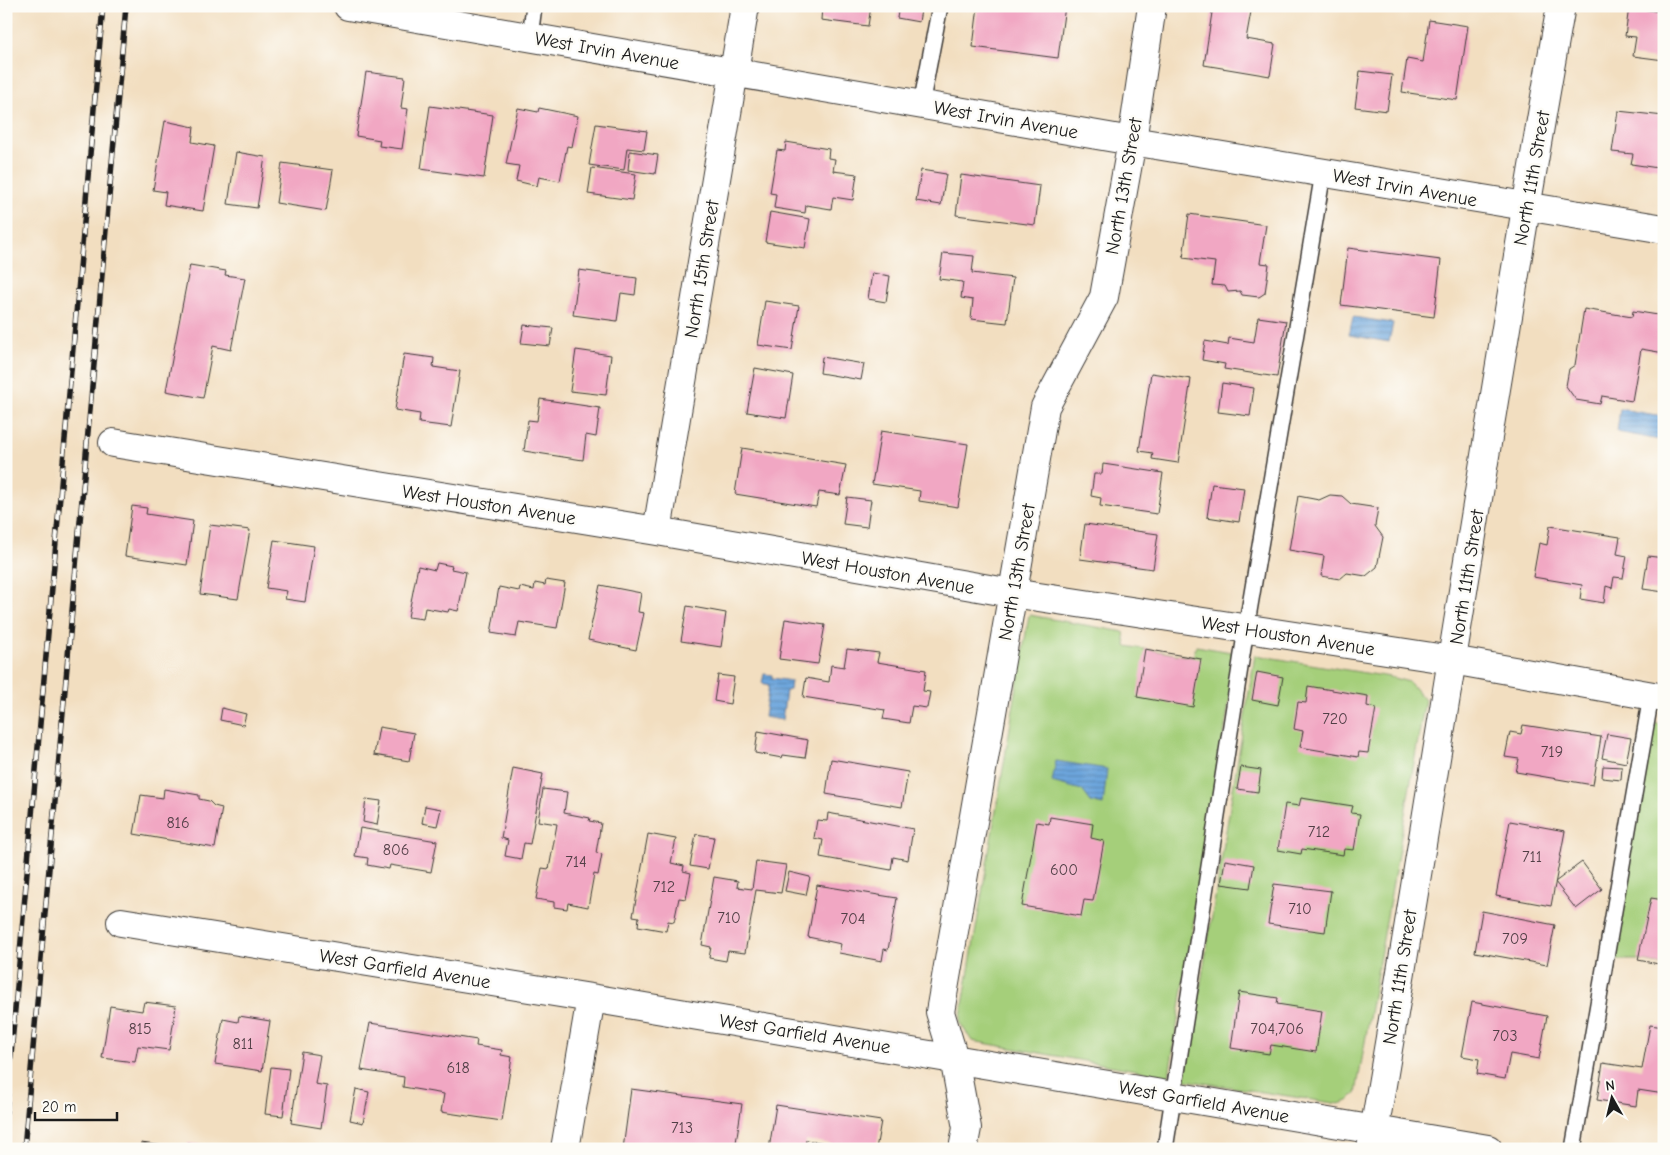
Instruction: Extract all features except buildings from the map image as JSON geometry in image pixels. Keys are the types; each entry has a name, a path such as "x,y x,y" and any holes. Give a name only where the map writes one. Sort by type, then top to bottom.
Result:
{"street":[{"name":"West Irvin Avenue","path":"348,6 1132,141 1664,229"},
{"name":"North 15th Street","path":"657,531 745,6"},
{"name":"North 13th Street","path":"963,1149 967,1128 954,1058 940,1012 1045,407 1104,298 1132,141 1152,6"},
{"name":"North 11th Street","path":"1372,1139 1525,207 1561,6"},
{"name":"West Houston Avenue","path":"113,443 657,531 1012,593 1452,660 1657,697"},
{"name":"West Garfield Avenue","path":"122,922 954,1058 1174,1096 1372,1139 1488,1149"},
{"path":"565,1149 591,998"}],"lane":[{"path":"530,37 534,6"},
{"path":"921,105 940,6"},
{"path":"1165,1149 1246,629 1323,173"},
{"path":"1573,1149 1657,697"}],"green space":[{"path":"1029,615 1124,632 1126,646 1193,657 1196,646 1237,653 1169,1076 972,1041 960,1023"},
{"path":"1255,655 1390,677 1409,682 1425,700 1356,1093 1348,1101 1339,1104 1185,1080"},
{"path":"1652,723 1664,725 1664,965 1638,960 1612,960"}],"water":[{"path":"1353,317 1393,323 1389,342 1349,335"},
{"path":"1620,409 1663,416 1664,433 1661,433 1660,440 1617,432"},
{"path":"764,674 772,675 772,678 791,681 790,690 786,691 782,720 764,717 769,685 762,683"},
{"path":"1056,761 1107,769 1103,805 1091,802 1082,790 1052,782"}],"railway":[{"path":"6,1112 103,6"},
{"path":"24,1149 126,6"}]}
